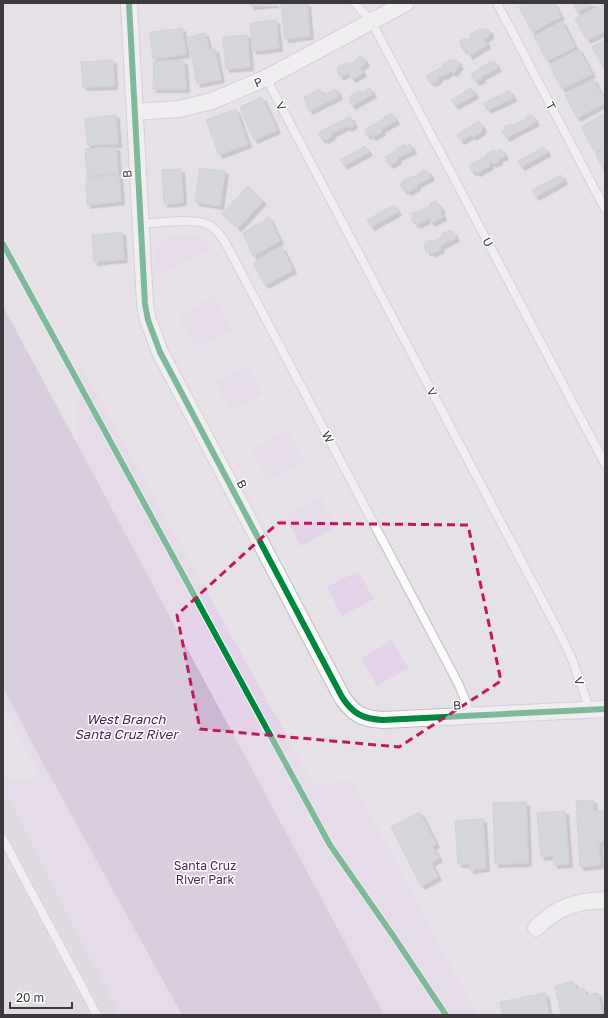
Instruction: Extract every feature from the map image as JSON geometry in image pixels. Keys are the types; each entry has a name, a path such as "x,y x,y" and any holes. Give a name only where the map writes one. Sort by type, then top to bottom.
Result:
{"street":[{"name":"B","path":"129,3 145,304 150,325 160,352 342,697 349,707 360,716 371,720 597,710"},
{"name":"P","path":"135,112 179,109 206,103 266,78 406,3"},
{"path":"536,928 547,917 561,908 577,903 605,900"}],"lane":[{"path":"354,3 371,21"},
{"name":"T","path":"497,3 605,209"},
{"name":"U","path":"371,21 605,464"},
{"name":"V","path":"266,78 560,634 597,710"},
{"name":"W","path":"140,224 192,221 201,222 210,226 225,242 459,685 467,705 468,716"},
{"path":"3,839 97,1015"}],"highlighted area":[{"path":"278,523 468,525 501,681 399,747 200,729 177,615"}],"shaded area":[{"path":"3,799 10,799 120,1015 3,1015"}],"green space":[{"path":"198,235 213,250 153,276 156,247 168,236"},
{"path":"213,296 232,331 197,348 178,317"},
{"name":"West Branch Santa Cruz River","path":"3,308 78,446 79,361 314,785 353,781 470,1002 479,1015 120,1015 10,799 3,799 3,780 41,777 3,706"},
{"path":"248,366 262,395 230,411 215,382"},
{"path":"288,430 304,462 268,480 252,449"},
{"path":"320,497 336,527 301,546 285,516"},
{"path":"358,571 374,599 342,616 327,587"},
{"path":"392,640 408,668 377,686 361,658"}],"water":[{"name":"West Branch Santa Cruz River","path":"3,306 384,1015 182,1015 45,767 3,687"}],"building":[{"path":"250,3 275,3 275,4 250,6"},
{"path":"281,3 307,3 310,36 285,39"},
{"path":"526,3 554,3 561,17 532,32 519,7"},
{"path":"573,3 593,3 577,12"},
{"path":"605,4 605,31 587,40 575,19"},
{"path":"276,20 279,48 253,51 250,23"},
{"path":"562,21 575,47 547,61 534,36"},
{"path":"182,28 186,54 153,59 150,32"},
{"path":"481,28 482,31 485,29 489,30 490,32 489,36 484,39 487,45 469,56 466,49 463,50 460,41 464,38 466,40 472,37 470,34"},
{"path":"205,33 209,50 215,49 221,79 197,84 188,37"},
{"path":"247,35 250,67 226,69 223,37"},
{"path":"605,40 605,70 592,47"},
{"path":"579,49 592,74 562,89 549,65"},
{"path":"361,56 366,63 360,67 363,73 352,79 348,73 340,77 337,67 348,62 349,64"},
{"path":"452,59 453,61 456,59 460,66 456,68 457,70 453,73 451,71 444,76 443,75 432,83 431,81 429,82 426,76 444,66 442,64"},
{"path":"113,60 114,86 83,87 81,62"},
{"path":"154,61 184,61 186,89 153,89"},
{"path":"491,61 492,63 494,61 498,68 481,77 482,79 476,82 471,74"},
{"path":"593,79 605,103 577,118 565,95"},
{"path":"370,88 373,94 352,106 349,100 351,98 350,96 360,90 362,93"},
{"path":"471,88 475,95 455,106 451,100"},
{"path":"320,89 323,95 336,89 339,96 309,111 304,97"},
{"path":"509,90 513,98 487,110 484,103"},
{"path":"262,97 277,130 254,140 240,107"},
{"path":"236,109 248,144 219,155 206,120"},
{"path":"605,113 605,146 595,152 581,127"},
{"path":"392,114 396,121 381,129 382,132 372,137 370,134 367,136 364,130 385,118 384,117"},
{"path":"530,114 536,122 506,138 502,131 506,129 504,127 510,124 511,126 526,119 525,117"},
{"path":"116,115 118,144 87,145 85,119"},
{"path":"350,116 354,125 348,128 347,126 331,134 332,136 325,140 324,138 322,140 318,133"},
{"path":"479,121 483,128 481,129 482,131 473,137 471,135 461,141 457,135"},
{"path":"405,144 406,146 410,144 413,150 397,158 398,160 390,165 385,157 397,151 396,149"},
{"path":"365,146 369,152 344,166 340,160"},
{"path":"116,147 118,173 87,176 85,149"},
{"path":"544,147 547,153 521,167 518,161"},
{"path":"605,148 605,173 596,154"},
{"path":"501,149 505,156 498,159 499,161 493,164 492,162 489,163 490,166 477,173 475,171 472,172 469,165 488,155 487,153 494,150 495,152"},
{"path":"200,168 225,171 220,206 195,202"},
{"path":"181,169 183,202 164,204 162,170"},
{"path":"427,170 431,177 416,185 417,187 408,192 407,189 404,191 400,184 403,183 402,181 420,174 419,173"},
{"path":"119,175 121,201 87,205 86,178"},
{"path":"561,175 564,181 535,197 532,190"},
{"path":"248,186 263,201 238,228 222,214"},
{"path":"436,201 442,210 440,211 443,217 431,223 428,217 426,217 427,220 417,225 416,222 414,224 411,218 413,216 411,214 417,211 418,213 420,212 420,210 431,206 430,204"},
{"path":"394,205 398,212 371,227 367,220"},
{"path":"269,217 280,241 253,256 243,233"},
{"path":"450,230 451,232 453,231 456,238 440,246 441,249 431,254 430,251 427,253 424,246 426,245 425,243 431,240 432,242 436,240 442,236 441,234"},
{"path":"122,232 124,259 94,262 92,235"},
{"path":"282,247 293,270 265,285 253,263"},
{"path":"593,800 594,811 605,810 605,841 599,842 600,865 580,867 576,801"},
{"path":"526,802 528,863 495,864 493,803"},
{"path":"565,811 569,864 554,865 553,856 541,857 537,813"},
{"path":"420,812 436,844 432,846 439,858 431,863 438,877 421,886 391,827"},
{"path":"483,819 486,868 470,870 470,864 458,864 455,821"},
{"path":"573,981 577,990 584,988 586,995 598,993 602,1015 561,1015 555,986"},
{"path":"545,993 549,1015 502,1015 500,1002"}],"cycle path":[{"path":"129,3 145,304 148,320 160,352 346,703 350,708 364,717 383,720 605,709"},
{"path":"3,244 330,845 446,1015"}],"park label":[{"name":"Santa Cruz River Park","path":"205,872"}]}
